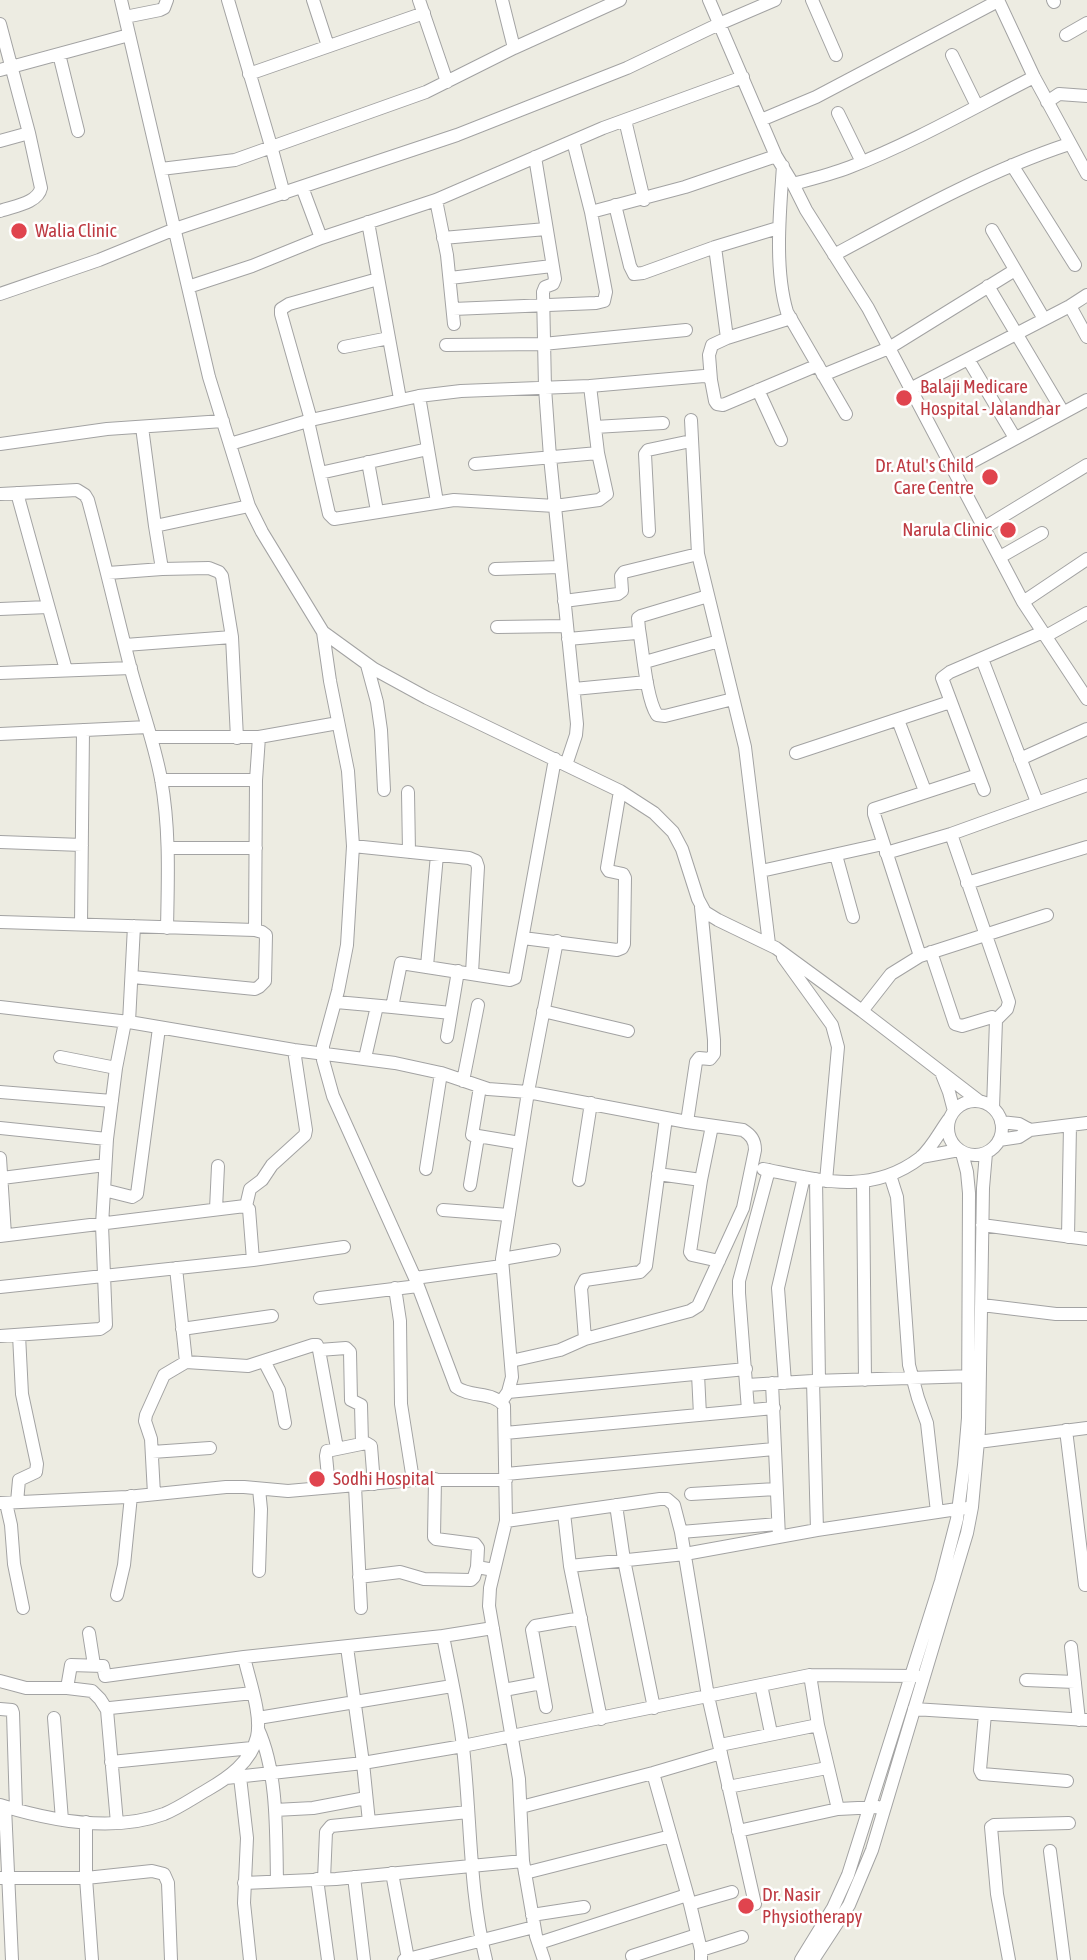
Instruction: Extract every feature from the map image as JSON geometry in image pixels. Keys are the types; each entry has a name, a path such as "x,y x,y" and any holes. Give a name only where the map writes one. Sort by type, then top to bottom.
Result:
{"street":[{"path":"121,0 209,377 249,506 323,632 348,771 353,846 347,945 336,1002 323,1046 333,1096 416,1282 456,1387 464,1392 493,1398 746,1369"},
{"path":"125,17 160,10 164,8 167,0"},
{"path":"228,0 284,194"},
{"path":"313,0 328,46"},
{"path":"419,0 447,82"},
{"path":"502,0 514,48"},
{"path":"709,0 779,161 806,210 868,308 1023,602 1087,699"},
{"path":"0,294 99,260 175,229 457,135 626,68 775,0"},
{"path":"812,0 836,55"},
{"path":"761,120 816,97 998,0 1034,77 1087,174"},
{"path":"160,169 235,160 426,92 617,1"},
{"path":"249,74 424,13"},
{"path":"1066,34 1087,23"},
{"path":"0,24 6,68 29,134 41,193 35,199 0,211"},
{"path":"6,68 129,35"},
{"path":"59,54 78,131"},
{"path":"952,55 977,106"},
{"path":"188,286 436,200 625,120 743,77"},
{"path":"793,184 862,162 927,133 1034,77"},
{"path":"1047,102 1059,94 1087,96"},
{"path":"838,113 862,162"},
{"path":"625,120 644,200"},
{"path":"0,142 29,134"},
{"path":"453,309 604,301 606,292 591,212 573,141"},
{"path":"834,255 1012,165 1069,144"},
{"path":"392,1007 401,963 513,980 516,976 560,762 576,735 574,689 560,567 545,388 543,289 555,281 535,158"},
{"path":"591,212 644,200 779,161"},
{"path":"779,161 778,228 787,312 846,415"},
{"path":"1012,165 1075,265"},
{"path":"302,187 321,238"},
{"path":"436,200 450,278 454,324"},
{"path":"615,205 634,274 778,228"},
{"path":"368,222 400,399"},
{"path":"443,238 546,229"},
{"path":"992,230 1044,319"},
{"path":"715,247 727,338"},
{"path":"450,278 552,266"},
{"path":"791,318 727,338 711,347 709,355 715,401 720,405 889,348 1015,270"},
{"path":"377,279 289,303 281,309 332,518 338,520 377,511 465,500 555,506 599,500 606,496 608,491 598,453 590,386"},
{"path":"988,286 1063,412"},
{"path":"912,388 1087,295"},
{"path":"1070,306 1087,337"},
{"path":"446,345 543,344 686,330"},
{"path":"344,347 389,338"},
{"path":"968,359 1015,438"},
{"path":"230,444 309,420 419,396 704,376 711,380"},
{"path":"758,390 781,440"},
{"path":"419,396 437,502"},
{"path":"955,471 1087,400"},
{"path":"691,420 698,554 745,747 772,946 832,1026 838,1047 816,1179 817,1530"},
{"path":"0,444 66,433 223,421"},
{"path":"595,427 663,423"},
{"path":"142,427 162,569"},
{"path":"649,531 645,454 648,450 691,441"},
{"path":"320,473 428,449"},
{"path":"475,464 598,453"},
{"path":"368,462 377,511"},
{"path":"985,527 1087,465"},
{"path":"0,494 68,489 77,490 88,500 161,780 168,848 167,928"},
{"path":"17,493 66,670"},
{"path":"155,526 249,506"},
{"path":"1000,557 1042,533"},
{"path":"565,601 618,594 622,591 621,576 624,572 698,554"},
{"path":"1023,602 1087,559"},
{"path":"495,569 560,567"},
{"path":"108,573 209,568 219,572 222,576 232,637 237,738"},
{"path":"708,596 638,618 654,712 660,716 733,699"},
{"path":"0,609 48,607"},
{"path":"984,790 941,681 943,676 1044,634 1087,612"},
{"path":"497,628 568,633 636,633 639,629"},
{"path":"323,632 368,665 427,698 620,791 654,813 673,832 682,849 701,907 714,1040 714,1054 710,1059 699,1058 696,1062 687,1122"},
{"path":"125,645 232,637"},
{"path":"645,662 719,641"},
{"path":"982,659 1037,802"},
{"path":"368,665 381,730 384,790"},
{"path":"0,673 131,668"},
{"path":"574,689 647,682"},
{"path":"796,753 950,702"},
{"path":"898,720 925,792"},
{"path":"0,734 83,730 237,738 338,723"},
{"path":"1020,758 1087,729"},
{"path":"81,924 83,730"},
{"path":"255,930 258,737"},
{"path":"978,775 874,809 874,814 884,849 955,1024 962,1026 992,1017 996,1020"},
{"path":"161,780 256,780"},
{"path":"761,871 951,834 1087,785"},
{"path":"523,938 617,950 622,948 625,878 621,873 611,872 607,868 620,791"},
{"path":"408,792 409,852"},
{"path":"941,1071 949,1092 949,1136 952,1144 970,1155 986,1153 993,1148 1002,1133 1001,1122 993,1108 996,1020 1007,1009 1009,1002 951,834"},
{"path":"0,842 82,845"},
{"path":"353,846 469,858 478,863 472,973"},
{"path":"967,883 1087,847"},
{"path":"168,848 256,848"},
{"path":"427,966 437,855"},
{"path":"836,855 853,917"},
{"path":"701,907 718,920 772,946 979,1101 993,1108"},
{"path":"862,1011 891,974 926,954 1047,915"},
{"path":"0,922 255,930 264,933 266,938 265,981 259,987 251,989 133,977"},
{"path":"0,1336 104,1328 107,1321 102,1225 105,1165 116,1068 127,1022 133,977 134,926"},
{"path":"544,1960 533,1921 524,1867 521,1807 512,1737 489,1606 490,1588 506,1521 503,1406 512,1377 502,1262 528,1092 557,941"},
{"path":"447,1037 458,971"},
{"path":"336,1002 451,1013"},
{"path":"463,1081 478,1005"},
{"path":"365,1058 377,1006"},
{"path":"0,1007 127,1022 294,1050 365,1058 441,1073 495,1090 528,1092 743,1130 750,1134 755,1143 743,1208 700,1302 694,1308 585,1339 560,1350 511,1362"},
{"path":"543,1011 628,1031"},
{"path":"104,1190 132,1197 137,1194 159,1028"},
{"path":"253,1260 249,1209 246,1206 250,1189 305,1135 306,1130 294,1050"},
{"path":"60,1057 116,1068"},
{"path":"426,1169 441,1073"},
{"path":"480,1087 472,1135 520,1143"},
{"path":"0,1092 112,1101"},
{"path":"921,1157 961,1105 979,1101"},
{"path":"579,1180 591,1103"},
{"path":"585,1339 581,1288 584,1280 640,1272 646,1266 666,1118"},
{"path":"1001,1122 1019,1124 1030,1130"},
{"path":"999,1140 1021,1136 1030,1130 1087,1123"},
{"path":"1068,1237 1070,1125"},
{"path":"712,1126 690,1252 692,1255 719,1261"},
{"path":"0,1128 107,1139"},
{"path":"470,1185 478,1137"},
{"path":"752,1167 816,1179 863,1182 890,1175 921,1157 961,1151"},
{"path":"801,1960 841,1893 917,1676 953,1583 972,1507 978,1442 969,1193 961,1151"},
{"path":"814,1960 849,1905 872,1850 914,1709 917,1676 958,1509 982,1305 982,1225 986,1153"},
{"path":"0,1157 3,1235 246,1206"},
{"path":"2,1178 105,1165"},
{"path":"216,1209 218,1166"},
{"path":"748,1410 739,1281 769,1170"},
{"path":"658,1174 701,1181"},
{"path":"890,1175 897,1197 909,1365 927,1423 937,1512"},
{"path":"779,1531 774,1449 774,1408 778,1383 778,1288 816,1179"},
{"path":"863,1182 865,1380"},
{"path":"443,1210 509,1215"},
{"path":"982,1225 1087,1239"},
{"path":"0,1287 253,1260 344,1247"},
{"path":"320,1298 395,1288 554,1250"},
{"path":"176,1268 186,1362"},
{"path":"395,1288 400,1321 401,1404 413,1480"},
{"path":"982,1305 1046,1313 1087,1314"},
{"path":"182,1329 272,1316"},
{"path":"19,1335 22,1394 37,1464 36,1472 19,1480 8,1503 14,1564 23,1608"},
{"path":"155,1494 151,1438 145,1421 147,1411 164,1375 186,1362 246,1366 317,1345 337,1448"},
{"path":"320,1350 346,1348 350,1352 351,1400 361,1405 362,1443"},
{"path":"264,1361 279,1390 285,1423"},
{"path":"698,1374 700,1415"},
{"path":"747,1385 975,1376"},
{"path":"505,1433 774,1408"},
{"path":"978,1442 1087,1429"},
{"path":"1066,1430 1082,1521 1085,1585"},
{"path":"329,1487 327,1453 362,1443 369,1443 371,1446 374,1484"},
{"path":"152,1452 210,1448"},
{"path":"8,1503 226,1487 296,1491 413,1480 506,1477 774,1449"},
{"path":"359,1577 400,1572 424,1579 471,1580 474,1577 478,1548 475,1544 434,1537 435,1479"},
{"path":"355,1486 361,1608"},
{"path":"259,1489 259,1571"},
{"path":"691,1494 776,1489"},
{"path":"117,1595 124,1565 131,1496"},
{"path":"506,1521 660,1499 667,1499 674,1505 685,1554 708,1696 755,1904"},
{"path":"616,1505 624,1560 654,1708"},
{"path":"681,1532 817,1530 972,1507"},
{"path":"564,1513 570,1566 601,1719"},
{"path":"570,1566 685,1554 779,1531"},
{"path":"477,1567 494,1570"},
{"path":"547,1707 531,1633 533,1628 580,1618"},
{"path":"105,1676 492,1628"},
{"path":"89,1633 94,1665"},
{"path":"443,1636 463,1746 472,1866 486,1960"},
{"path":"347,1647 369,1822"},
{"path":"914,1709 1083,1720 1071,1647"},
{"path":"244,1657 270,1774 275,1810 277,1881"},
{"path":"67,1688 71,1665 103,1666 105,1676 97,1696"},
{"path":"7,1807 50,1819 117,1823 138,1821 166,1813 233,1778 363,1763 463,1746 810,1675 917,1676"},
{"path":"810,1675 818,1725 838,1810"},
{"path":"1026,1680 1075,1682"},
{"path":"0,1681 26,1688 92,1691 97,1696 107,1710 117,1823"},
{"path":"504,1690 541,1683"},
{"path":"761,1685 771,1733"},
{"path":"258,1723 353,1702 452,1686"},
{"path":"107,1710 253,1693"},
{"path":"0,1709 13,1713 4,1878 12,1960"},
{"path":"985,1714 980,1770 982,1774 1067,1781"},
{"path":"54,1718 61,1820"},
{"path":"250,1960 244,1912 247,1838 233,1778 252,1748 258,1723"},
{"path":"521,1807 653,1773 771,1733 818,1725"},
{"path":"111,1762 252,1748"},
{"path":"728,1787 827,1768"},
{"path":"653,1773 701,1955 742,1937"},
{"path":"275,1810 313,1808 366,1798"},
{"path":"738,1831 838,1810 885,1807"},
{"path":"328,1960 321,1879 328,1828 468,1812"},
{"path":"86,1822 86,1878 92,1960"},
{"path":"1009,1960 997,1895 991,1828 994,1825 1069,1823"},
{"path":"244,1883 354,1877 472,1866 524,1867 671,1836"},
{"path":"1049,1851 1065,1960"},
{"path":"4,1878 86,1878 152,1871 164,1874 168,1883 170,1960"},
{"path":"393,1873 405,1960 584,1907"},
{"path":"354,1877 364,1960"},
{"path":"538,1943 688,1899 732,1892"},
{"path":"632,1956 697,1935"}],"place":[{"name":"Walia Clinic","path":"19,231"},
{"name":"Balaji Medicare Hospital - Jalandhar","path":"904,398"},
{"name":"Dr. Atul's Child Care Centre","path":"990,477"},
{"name":"Narula Clinic","path":"1008,530"},
{"name":"Sodhi Hospital","path":"317,1479"},
{"name":"Dr. Nasir Physiotherapy","path":"746,1906"}]}
